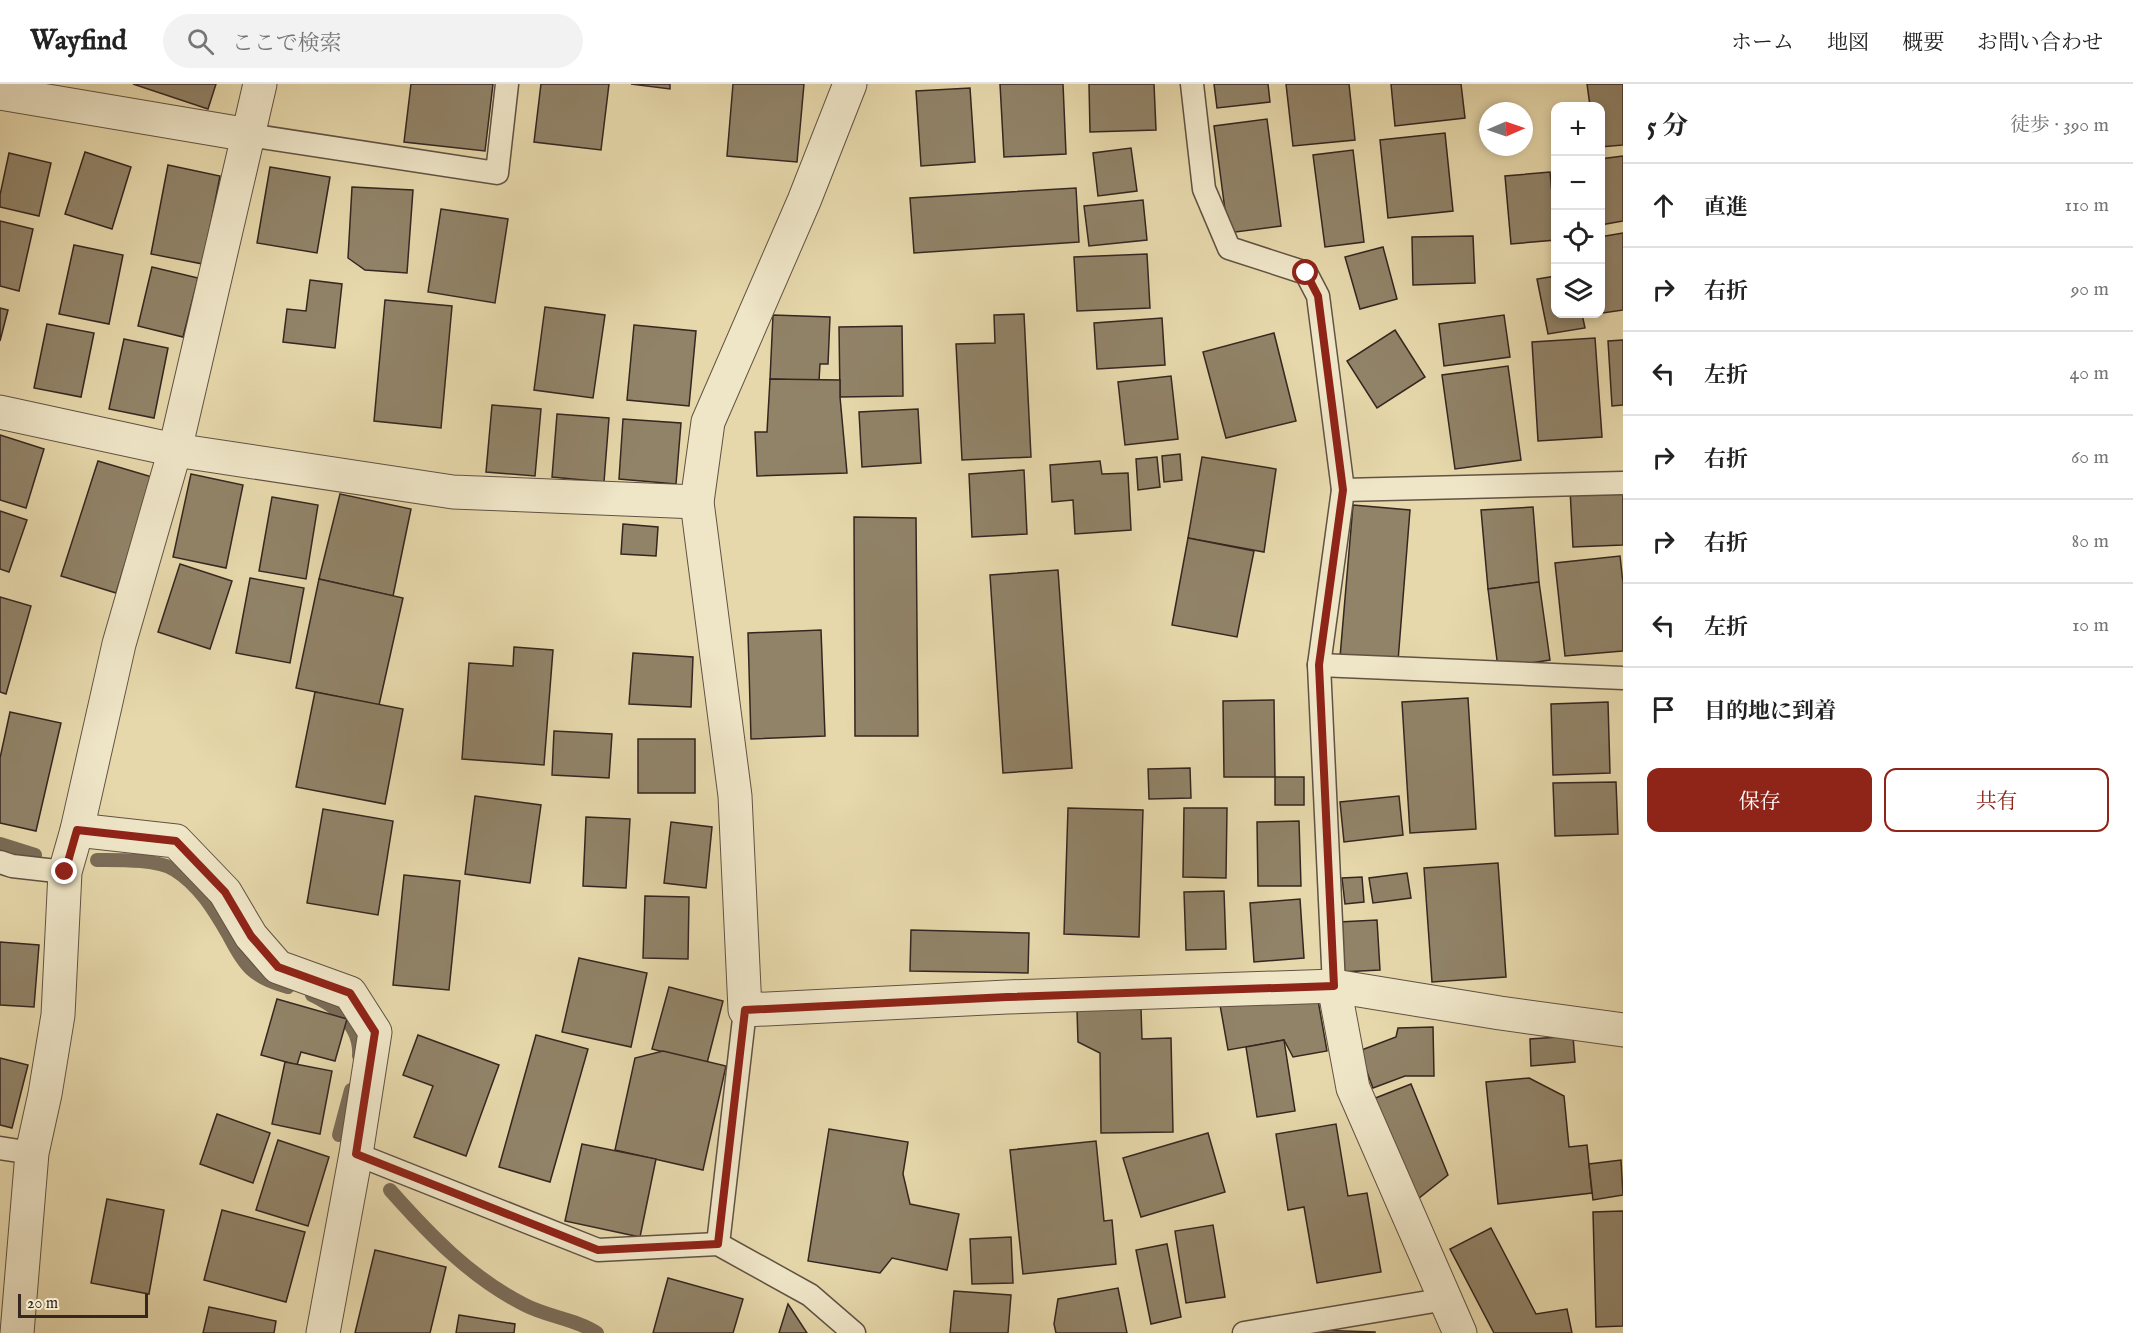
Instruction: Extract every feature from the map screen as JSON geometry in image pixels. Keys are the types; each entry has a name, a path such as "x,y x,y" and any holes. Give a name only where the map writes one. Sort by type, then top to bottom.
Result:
{"street":[{"path":"17,1333 32,1153 45,1094 58,1015 65,872 77,830 119,644 175,450 260,84"},
{"path":"850,84 804,201 708,422 697,502 735,796 745,1010 1007,997 1334,986 1623,1030"},
{"path":"0,93 249,135"},
{"path":"0,412 175,450 453,492 697,502"},
{"path":"77,830 176,841 225,892 251,936 278,967 350,993 375,1032 356,1154 323,1333"},
{"path":"1334,986 1353,1088 1460,1333"}],"lane":[{"path":"249,135 497,173 507,84"},
{"path":"1192,84 1204,189 1229,248 1306,273 1318,296 1343,490 1319,665 1334,986"},
{"path":"1343,490 1623,483"},
{"path":"1319,665 1623,678"},
{"path":"0,861 12,866 65,872"},
{"path":"718,1244 745,1010"},
{"path":"0,1148 32,1153"},
{"path":"356,1154 598,1250 718,1244 810,1294 855,1333"},
{"path":"1244,1333 1446,1299"}],"building":[{"path":"133,84 216,84 208,109"},
{"path":"411,84 493,84 485,151 404,142"},
{"path":"541,84 609,84 601,150 534,142"},
{"path":"631,84 670,84 670,89"},
{"path":"733,84 804,84 797,162 727,156"},
{"path":"1000,84 1063,84 1066,154 1004,157"},
{"path":"1089,84 1154,84 1156,130 1090,132"},
{"path":"1214,84 1268,84 1270,102 1217,108"},
{"path":"1286,84 1349,84 1355,140 1293,146"},
{"path":"1391,84 1461,84 1465,118 1395,126"},
{"path":"1587,84 1623,84 1623,145 1605,147 1605,102 1589,102"},
{"path":"970,88 975,162 921,166 916,91"},
{"path":"1267,119 1281,226 1228,233 1214,126"},
{"path":"1445,133 1453,211 1388,218 1380,140"},
{"path":"1131,148 1137,191 1098,196 1093,153"},
{"path":"1353,150 1364,242 1325,247 1313,155"},
{"path":"85,152 131,167 112,229 65,214"},
{"path":"9,153 51,163 39,216 0,207 0,195"},
{"path":"1623,156 1623,221 1605,224 1605,210 1605,158"},
{"path":"168,165 220,176 203,264 151,254"},
{"path":"270,167 330,177 317,253 257,243"},
{"path":"1550,172 1551,240 1511,244 1505,176"},
{"path":"352,187 413,190 407,273 365,270 348,258"},
{"path":"1076,188 1079,242 914,253 910,198"},
{"path":"1143,200 1147,240 1089,246 1084,206"},
{"path":"441,209 508,219 495,303 428,292"},
{"path":"0,221 33,229 19,291 0,286"},
{"path":"1623,233 1623,310 1605,313 1605,264 1605,236"},
{"path":"1473,236 1475,283 1413,285 1412,237"},
{"path":"74,245 123,255 109,324 59,314"},
{"path":"1383,247 1397,299 1360,309 1345,257"},
{"path":"1147,254 1150,308 1077,311 1074,257"},
{"path":"152,267 198,278 183,337 138,326"},
{"path":"1551,277 1551,318 1583,318 1585,328 1548,334 1537,279"},
{"path":"310,280 342,284 335,348 283,342 287,309 306,311"},
{"path":"385,300 452,306 441,428 374,421"},
{"path":"545,307 605,315 593,398 534,390"},
{"path":"0,308 8,310 0,341"},
{"path":"1024,314 1031,457 962,460 956,344 995,343 994,315"},
{"path":"773,315 830,317 828,364 820,364 819,381 770,379"},
{"path":"1504,315 1510,357 1444,366 1439,324"},
{"path":"1162,318 1165,365 1097,369 1094,323"},
{"path":"47,324 94,333 81,397 34,388"},
{"path":"634,325 696,331 689,406 627,400"},
{"path":"902,326 903,396 840,397 839,327"},
{"path":"1395,330 1425,377 1377,408 1347,361"},
{"path":"1274,333 1296,421 1226,438 1203,352"},
{"path":"1595,338 1602,437 1538,441 1532,342"},
{"path":"124,339 168,348 154,418 109,409"},
{"path":"1623,340 1623,405 1612,406 1608,341"},
{"path":"1508,366 1521,460 1455,469 1442,375"},
{"path":"1171,376 1178,439 1125,445 1118,382"},
{"path":"770,379 840,380 847,473 757,476 755,432 767,432"},
{"path":"492,405 541,409 535,476 486,472"},
{"path":"918,409 921,463 862,467 859,412"},
{"path":"557,414 609,418 604,482 552,477"},
{"path":"623,419 681,423 676,484 619,479"},
{"path":"0,435 44,449 26,508 0,500"},
{"path":"1180,454 1182,480 1164,482 1162,456"},
{"path":"1157,457 1160,487 1138,490 1136,459"},
{"path":"1202,457 1276,469 1264,552 1188,538"},
{"path":"98,461 152,477 116,593 61,576"},
{"path":"1100,461 1102,474 1128,473 1131,530 1075,534 1073,500 1052,502 1050,465"},
{"path":"1024,470 1027,534 972,537 969,474"},
{"path":"191,474 243,485 226,568 173,557"},
{"path":"1623,487 1623,545 1573,547 1570,489"},
{"path":"340,494 411,509 393,596 319,579"},
{"path":"272,497 318,505 306,579 259,571"},
{"path":"1353,505 1410,510 1398,661 1340,657"},
{"path":"1533,507 1539,582 1488,589 1481,510"},
{"path":"0,511 27,520 9,572 0,569"},
{"path":"854,517 916,518 918,736 855,736"},
{"path":"623,524 658,527 656,556 621,554"},
{"path":"1188,538 1254,551 1237,637 1172,625"},
{"path":"1620,556 1623,583 1623,651 1565,656 1555,563"},
{"path":"180,564 232,581 210,649 158,632"},
{"path":"1058,570 1072,768 1003,773 990,575"},
{"path":"250,578 304,588 290,663 236,653"},
{"path":"319,579 403,598 379,705 296,688"},
{"path":"1539,582 1550,660 1498,668 1488,589"},
{"path":"0,597 31,606 6,694 0,692"},
{"path":"821,630 825,736 751,739 748,633"},
{"path":"514,647 553,650 544,765 462,759 469,663 513,666"},
{"path":"633,653 693,657 691,707 629,704"},
{"path":"315,692 403,709 385,804 296,787"},
{"path":"1468,698 1476,829 1410,833 1402,702"},
{"path":"1274,700 1275,777 1224,777 1223,701"},
{"path":"1608,702 1610,773 1553,775 1551,704"},
{"path":"10,712 61,723 36,831 0,823 0,758"},
{"path":"554,731 612,734 609,778 552,775"},
{"path":"638,739 695,739 695,793 638,793"},
{"path":"1190,768 1191,798 1149,799 1148,769"},
{"path":"1275,777 1304,777 1304,805 1275,805"},
{"path":"1616,782 1618,834 1555,836 1553,783"},
{"path":"475,796 541,805 530,883 465,874"},
{"path":"1399,796 1403,835 1344,842 1340,802"},
{"path":"1068,808 1143,810 1139,937 1064,934"},
{"path":"1184,808 1227,808 1226,878 1183,877"},
{"path":"323,809 393,821 378,915 307,903"},
{"path":"586,817 630,819 626,888 583,886"},
{"path":"1299,821 1301,886 1258,886 1257,822"},
{"path":"671,822 712,827 706,888 664,883"},
{"path":"1498,863 1506,977 1432,982 1424,868"},
{"path":"1407,873 1411,898 1373,903 1369,878"},
{"path":"404,875 460,881 449,990 393,985"},
{"path":"1362,877 1364,902 1345,904 1342,878"},
{"path":"1224,891 1226,949 1186,950 1184,892"},
{"path":"645,896 689,897 688,959 643,958"},
{"path":"1300,899 1304,958 1254,962 1250,903"},
{"path":"1377,920 1380,970 1341,972 1339,922"},
{"path":"911,930 1029,933 1028,973 910,971"},
{"path":"0,942 39,945 34,1007 0,1005"},
{"path":"579,958 647,973 631,1047 562,1032"},
{"path":"669,987 723,1001 707,1063 652,1049"},
{"path":"1316,989 1327,1051 1293,1057 1284,1040 1228,1050 1220,1005"},
{"path":"277,999 347,1019 335,1061 301,1052 297,1065 261,1055"},
{"path":"1141,1009 1142,1039 1171,1038 1173,1132 1101,1133 1100,1053 1078,1042 1077,1010"},
{"path":"1433,1027 1434,1076 1405,1076 1373,1088 1359,1051 1396,1037 1398,1028"},
{"path":"418,1035 499,1065 466,1156 414,1137 433,1086 403,1075"},
{"path":"536,1035 588,1049 550,1182 499,1167"},
{"path":"1573,1036 1575,1062 1531,1066 1530,1039"},
{"path":"1284,1040 1295,1111 1257,1117 1246,1047"},
{"path":"663,1051 726,1066 703,1170 615,1150 635,1058"},
{"path":"0,1058 28,1065 12,1128 0,1125"},
{"path":"285,1062 332,1071 320,1134 272,1124"},
{"path":"1529,1078 1564,1096 1569,1147 1587,1145 1592,1193 1498,1204 1486,1082"},
{"path":"1411,1084 1448,1175 1414,1202 1373,1099"},
{"path":"217,1114 270,1133 253,1183 200,1164"},
{"path":"1336,1124 1348,1196 1367,1193 1381,1272 1317,1283 1304,1207 1288,1210 1276,1134"},
{"path":"829,1129 908,1142 903,1174 910,1204 959,1214 947,1270 892,1258 880,1273 808,1261"},
{"path":"1208,1133 1225,1192 1141,1217 1123,1158"},
{"path":"278,1140 329,1157 308,1226 256,1210"},
{"path":"1096,1141 1104,1221 1112,1220 1116,1264 1023,1274 1010,1150"},
{"path":"582,1144 656,1159 640,1237 565,1221"},
{"path":"1621,1160 1623,1195 1593,1200 1589,1164"},
{"path":"107,1199 164,1210 149,1294 91,1283"},
{"path":"222,1210 305,1232 286,1302 204,1280"},
{"path":"1623,1211 1623,1326 1596,1327 1593,1212"},
{"path":"1213,1225 1225,1297 1186,1303 1175,1231"},
{"path":"1491,1228 1536,1314 1567,1309 1572,1333 1494,1333 1450,1249"},
{"path":"1011,1237 1013,1283 972,1284 970,1239"},
{"path":"1167,1244 1181,1317 1151,1324 1136,1250"},
{"path":"375,1250 446,1267 430,1333 355,1333"},
{"path":"668,1278 743,1299 733,1333 653,1333"},
{"path":"1118,1288 1127,1333 1056,1333 1054,1324 1058,1299"},
{"path":"954,1291 1011,1295 1008,1333 950,1333"},
{"path":"788,1304 807,1333 779,1333"},
{"path":"209,1307 276,1321 274,1333 203,1333"},
{"path":"459,1315 515,1324 514,1333 456,1333"},
{"path":"1314,1330 1375,1332 1375,1333 1314,1333"}],"waterway":[{"path":"0,844 35,855"},
{"path":"97,860 148,862 168,866 175,870 184,876 205,899 247,965 264,978 288,987"},
{"path":"312,995 330,1005 346,1019 356,1035 359,1056"},
{"path":"339,1135 351,1090"},
{"path":"390,1190 436,1239 487,1282 525,1305 580,1324 597,1333"}],"route":[{"path":"65,872 77,830 176,841 225,892 251,936 278,967 350,993 375,1032 356,1154 598,1250 718,1244 745,1010 1007,997 1334,986 1319,665 1343,490 1318,296 1306,273"}]}
